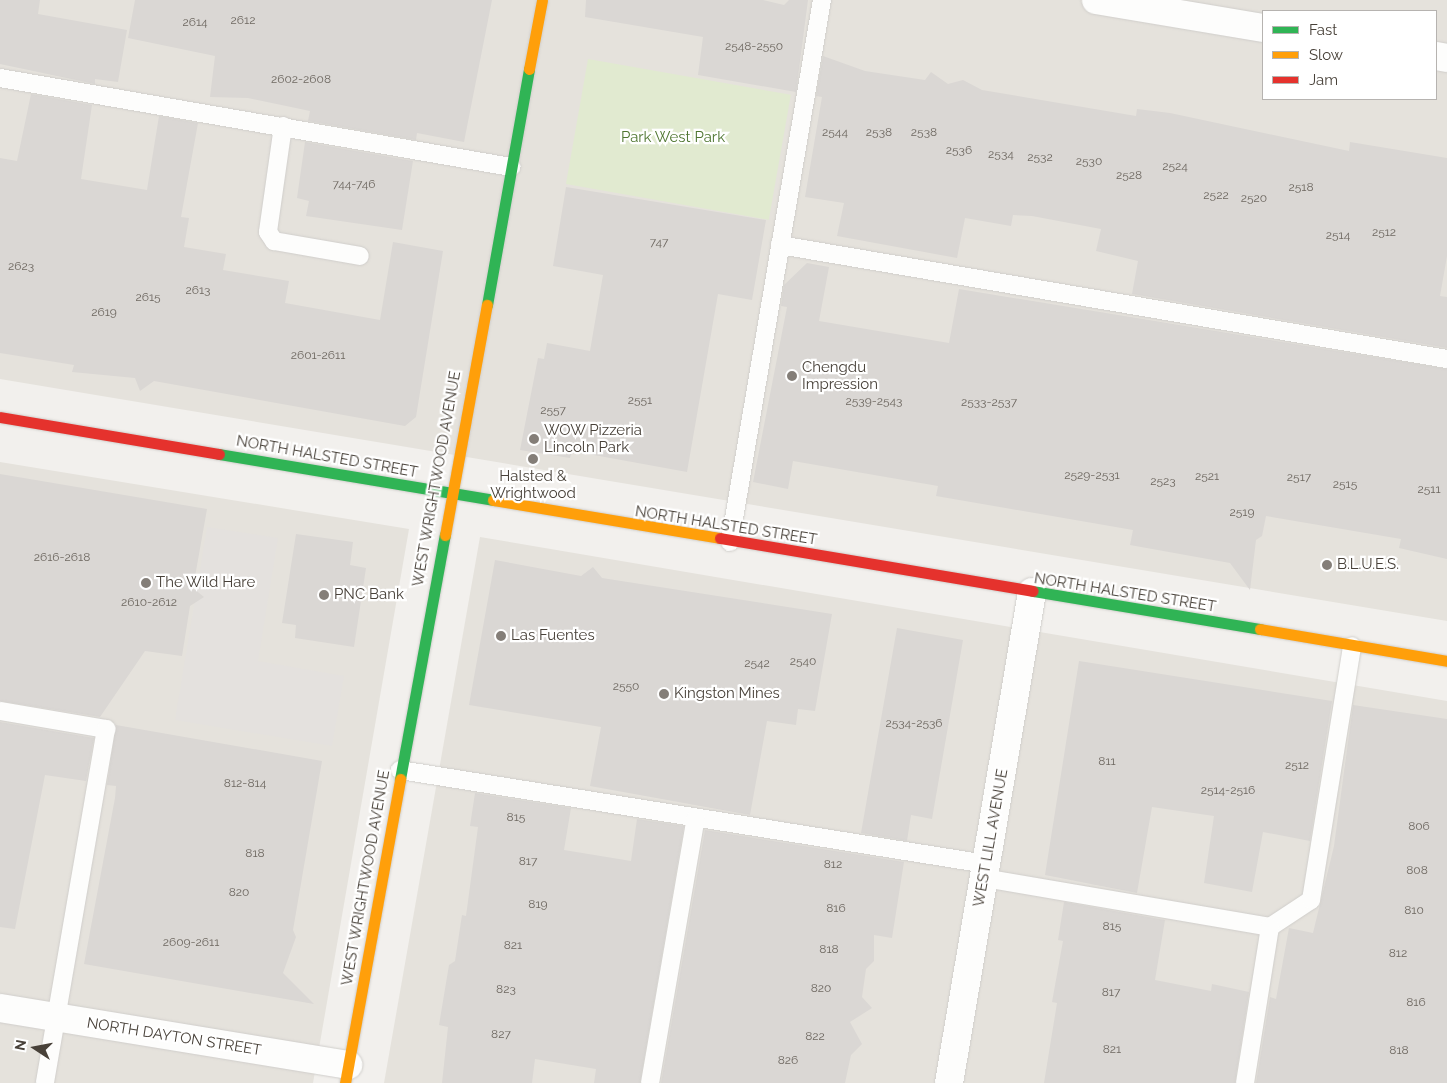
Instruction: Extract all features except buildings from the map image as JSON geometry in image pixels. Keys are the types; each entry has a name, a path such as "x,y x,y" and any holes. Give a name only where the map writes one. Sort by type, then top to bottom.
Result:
{"main road":[{"name":"WEST WRIGHTWOOD AVENUE","path":"346,1074 449,493 542,0"},
{"name":"NORTH HALSTED STREET","path":"0,417 730,542 1447,661"}],"street":[{"path":"1096,0 1262,28"},
{"name":"WEST LILL AVENUE","path":"949,1083 1032,592"},
{"name":"NORTH DAYTON STREET","path":"0,1008 346,1074"}],"lane":[{"path":"730,542 822,0"},
{"path":"0,78 511,167"},
{"path":"283,126 268,232 274,241 360,256"},
{"path":"780,246 1447,359"},
{"path":"400,770 696,818 985,871 1270,927 1311,900 1352,646"},
{"path":"0,711 106,729 45,1083"},
{"path":"650,1083 696,818"},
{"path":"1245,1083 1270,927"}],"shaded area":[{"path":"0,0 1447,0 1447,621 0,379"},
{"path":"0,462 409,529 313,1083 0,1083"},
{"path":"207,527 278,538 258,661 344,676 332,746 175,720"},
{"path":"480,537 1447,701 1447,1083 384,1083"}],"green space":[{"name":"Park West Park","path":"588,59 791,95 769,220 566,184"}],"traffic: fast":[{"path":"487,305 529,69"},
{"path":"219,454 493,500"},
{"path":"400,779 445,535"},
{"path":"1033,591 1260,629"}],"traffic: slow":[{"path":"529,69 542,0"},
{"path":"445,535 487,305"},
{"path":"493,500 720,538"},
{"path":"1260,629 1447,661"},
{"path":"345,1083 400,779"}],"traffic: jam":[{"path":"0,417 219,454"},
{"path":"720,538 1033,591"}],"place":[{"name":"Chengdu Impression","path":"792,376"},
{"name":"WOW Pizzeria Lincoln Park","path":"534,439"},
{"name":"Halsted & Wrightwood","path":"533,459"},
{"name":"B.L.U.E.S.","path":"1327,565"},
{"name":"The Wild Hare","path":"146,583"},
{"name":"PNC Bank","path":"324,595"},
{"name":"Las Fuentes","path":"501,636"},
{"name":"Kingston Mines","path":"664,694"}]}
